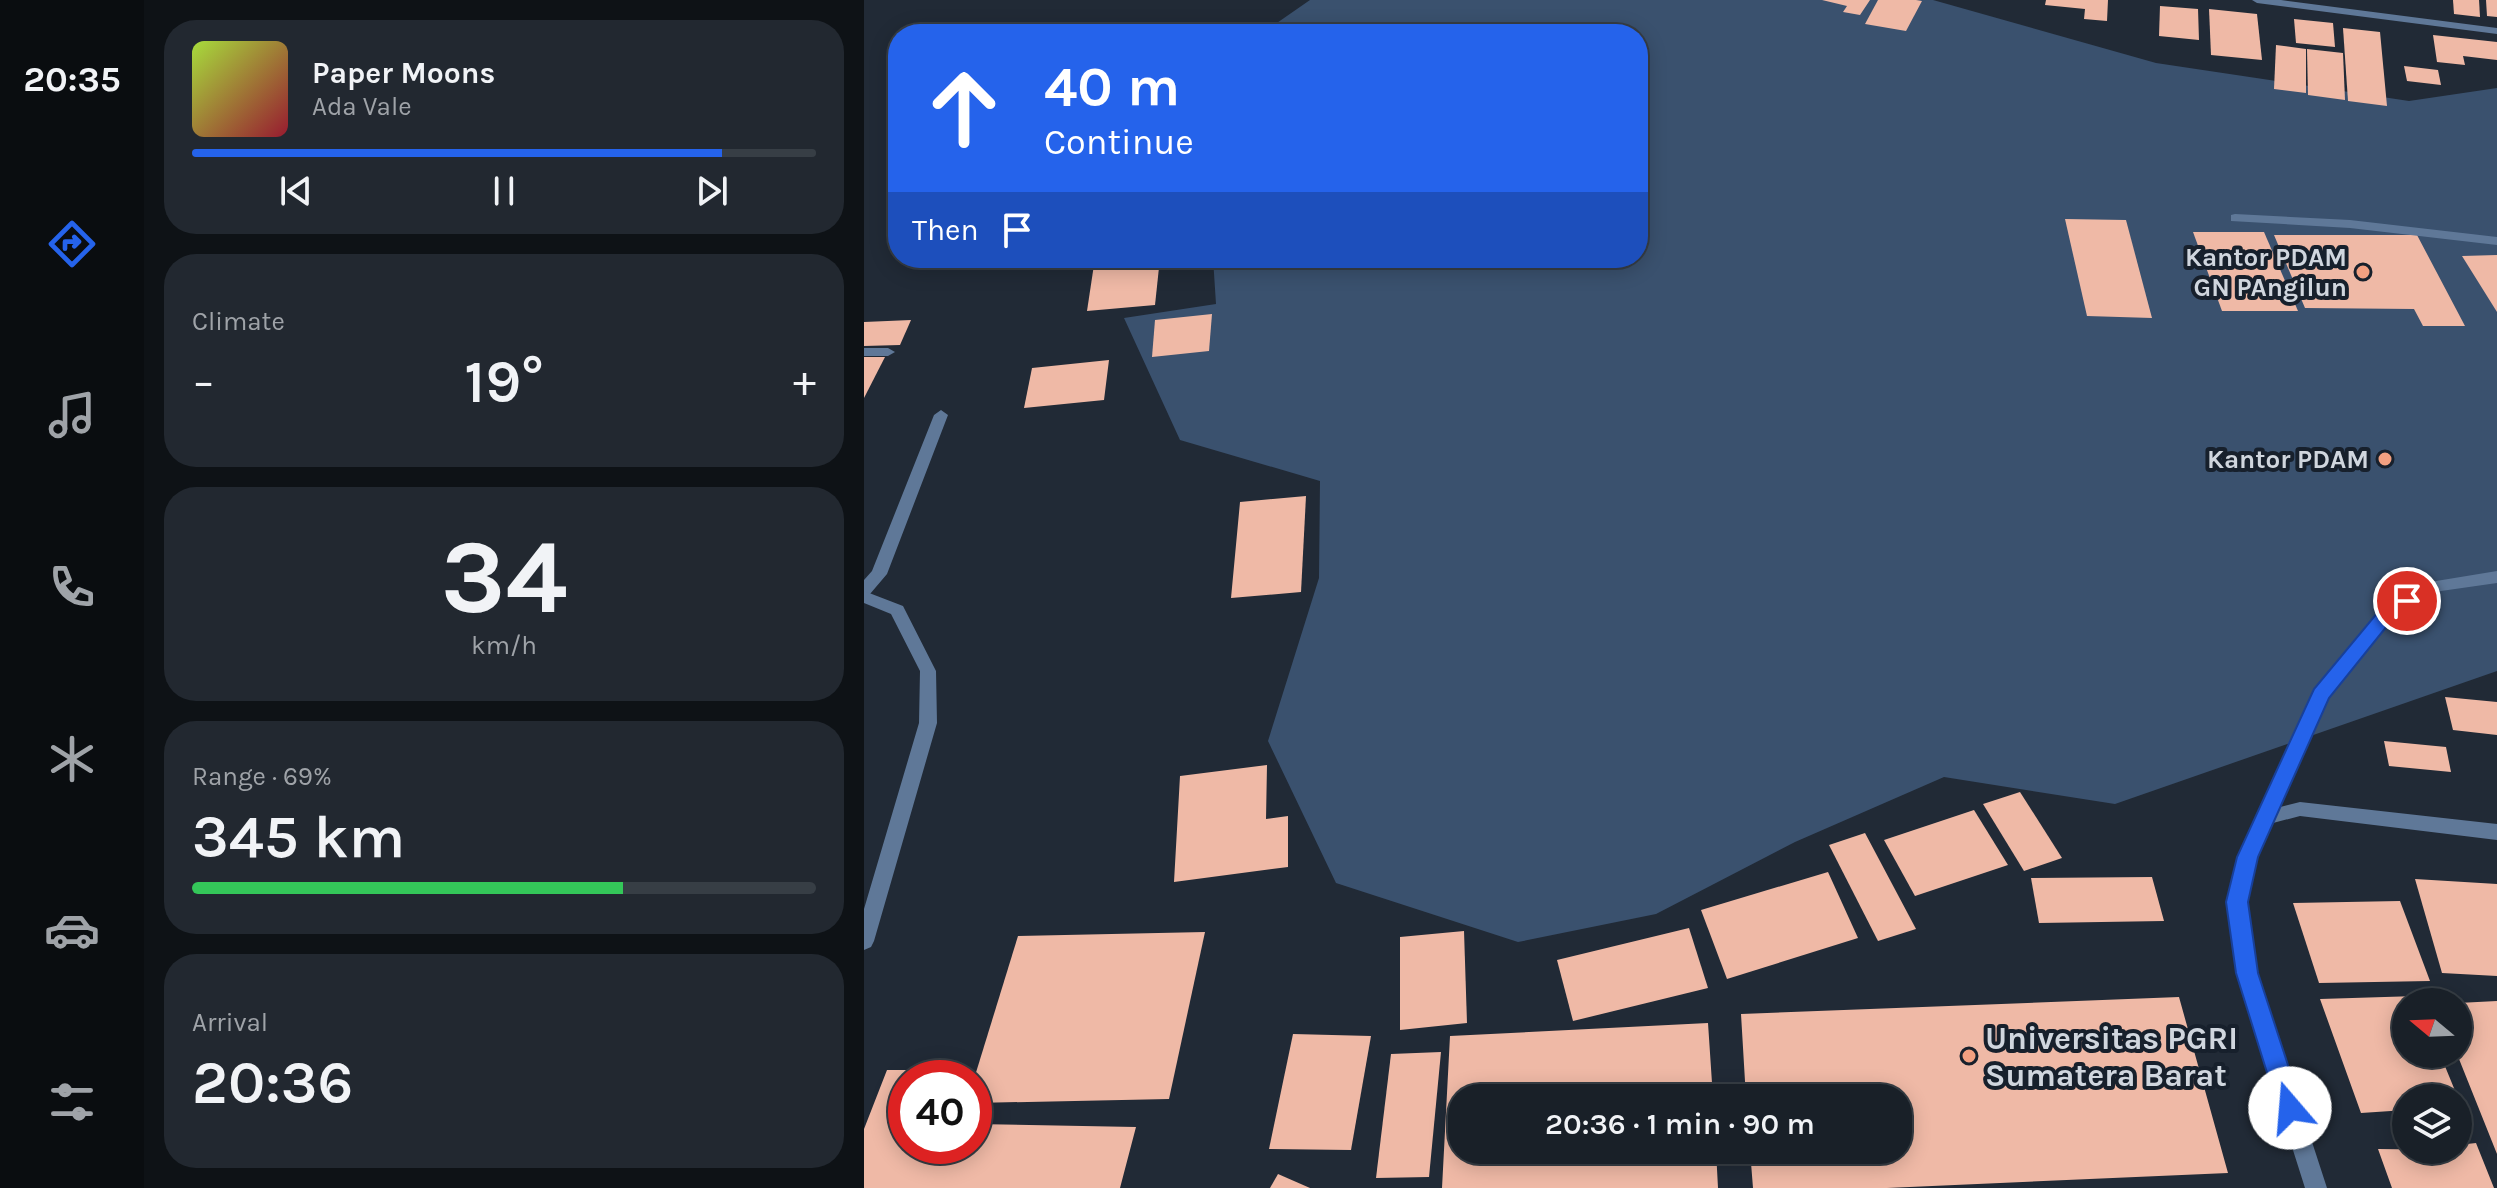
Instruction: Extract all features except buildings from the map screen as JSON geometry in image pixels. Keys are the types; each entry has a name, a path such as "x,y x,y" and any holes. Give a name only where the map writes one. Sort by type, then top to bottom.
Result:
{"street":[{"path":"2257,0 2497,31"},
{"path":"2376,0 2380,15"},
{"path":"2235,218 2350,224 2497,241"},
{"path":"864,352 888,352"},
{"path":"864,590 879,574 941,415"},
{"path":"2316,1188 2247,973 2237,902 2247,857 2321,694 2385,616 2430,587 2497,577"},
{"path":"864,597 897,610 913,639 928,671 928,723 864,941"},
{"path":"2267,817 2300,809 2497,832"}],"shaded area":[{"path":"1310,0 1933,0 2156,63 2409,101 2497,88 2497,671 2115,804 1944,777 1795,842 1656,914 1518,942 1336,883 1268,741 1319,578 1320,481 1180,440 1124,318 1216,304 1214,268 1648,268 1648,24 1275,24"}],"place":[{"name":"Kantor PDAM GN PAngilun","path":"2363,272"},
{"name":"Kantor PDAM","path":"2385,459"},
{"name":"Universitas PGRI Sumatera Barat","path":"1969,1056"}],"route":[{"path":"2290,1108 2247,973 2237,902 2247,857 2321,694 2385,616 2407,601"}]}
